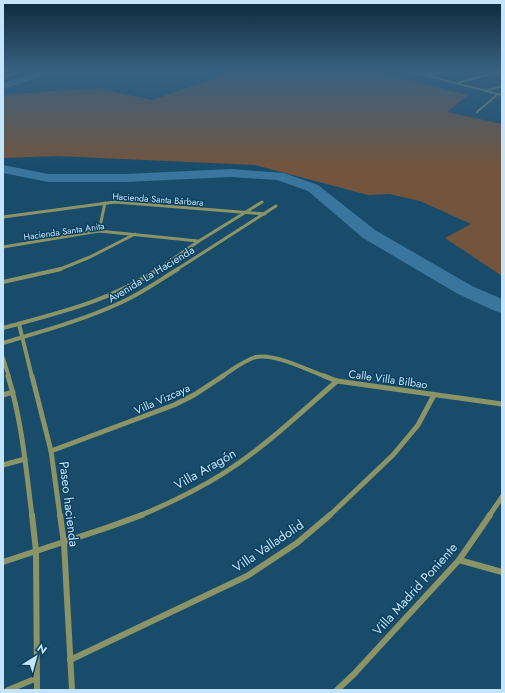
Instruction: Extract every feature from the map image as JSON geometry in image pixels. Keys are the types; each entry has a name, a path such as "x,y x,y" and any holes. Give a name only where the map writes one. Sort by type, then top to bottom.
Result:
{"street":[{"path":"477,112 487,103"},
{"name":"Avenida La Hacienda","path":"3,328 78,308 105,298 135,284 199,241 262,202"},
{"path":"98,231 105,203"},
{"name":"Hacienda Santa Bárbara","path":"3,215 8,216 105,203 265,214"},
{"name":"Avenida La Hacienda","path":"3,343 100,313 122,303 276,206"},
{"name":"Hacienda Santa Anita","path":"3,247 98,231 136,233 199,241"},
{"path":"3,282 50,272 75,264 100,253 136,233"},
{"name":"Paseo hacienda","path":"19,324 51,451 64,543 72,690"},
{"name":"Villa Vizcaya","path":"51,451 113,430 174,405 194,395 243,363 256,357 275,358"},
{"path":"3,358 12,392 25,458 36,551 37,690"},
{"name":"Calle Villa Bilbao","path":"275,358 337,381 502,404"},
{"name":"Villa Aragón","path":"3,562 64,543 158,507 206,484 247,457 337,381"},
{"path":"3,395 12,392"},
{"name":"Villa Valladolid","path":"70,660 247,576 297,543 393,455 418,425 434,395"},
{"path":"3,465 25,458"},
{"name":"Villa Madrid Poniente","path":"338,690 459,560 502,497"},
{"path":"459,560 502,572"},
{"path":"8,690 37,678"}],"shaded area":[{"path":"3,103 458,103 447,112 502,124 502,276 445,238 471,224 420,201 389,194 368,195 255,165 57,156 3,158"}],"waterway":[{"path":"3,169 48,178 125,178 231,173 279,176 313,188 369,234 465,290 502,307"}]}
